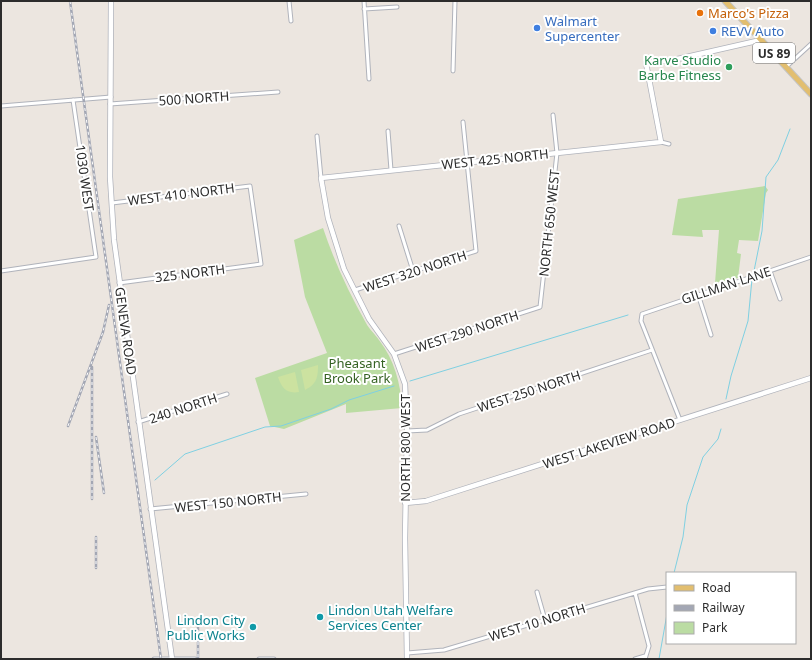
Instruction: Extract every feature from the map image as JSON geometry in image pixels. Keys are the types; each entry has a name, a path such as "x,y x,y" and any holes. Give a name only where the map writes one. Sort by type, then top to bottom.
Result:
{"main road":[{"name":"US 89","path":"725,1 811,94"}],"street":[{"name":"GENEVA ROAD","path":"111,1 110,104 112,202 119,282 172,659"},
{"path":"289,1 291,21"},
{"path":"364,1 369,79"},
{"path":"453,71 455,1"},
{"path":"364,9 397,7"},
{"path":"660,142 646,63 673,60 761,40"},
{"path":"786,67 811,44"},
{"name":"500 NORTH","path":"110,104 278,92"},
{"path":"1,106 111,97"},
{"name":"1030 WEST","path":"1,271 96,256 73,100"},
{"name":"NORTH 650 WEST","path":"540,307 557,153 553,116"},
{"path":"463,122 467,162"},
{"path":"388,132 392,170"},
{"name":"NORTH 800 WEST","path":"317,136 321,178 332,235 344,269 369,319 394,354 405,384 407,431 405,503 407,659"},
{"name":"WEST 425 NORTH","path":"321,178 660,142 669,144"},
{"name":"WEST 320 NORTH","path":"355,290 476,251 467,162"},
{"name":"WEST 410 NORTH","path":"112,202 250,186 261,264"},
{"path":"399,226 413,271"},
{"name":"GILLMAN LANE","path":"652,350 641,321 642,314 811,257"},
{"name":"325 NORTH","path":"119,282 261,264"},
{"path":"770,271 780,298"},
{"path":"698,294 711,335"},
{"name":"WEST 290 NORTH","path":"394,354 540,307"},
{"path":"652,350 680,420"},
{"name":"WEST 250 NORTH","path":"407,431 427,430 466,412 652,350"},
{"name":"WEST LAKEVIEW ROAD","path":"405,503 426,501 811,378"},
{"name":"240 NORTH","path":"138,422 227,394"},
{"name":"WEST 150 NORTH","path":"150,509 306,494"},
{"name":"WEST 10 NORTH","path":"407,653 444,650 635,593 666,586"},
{"path":"537,592 545,620"},
{"path":"635,593 649,646 645,658 635,659"},
{"path":"154,659 195,659"},
{"path":"259,659 274,659"}],"green space":[{"path":"765,186 768,190 766,193 758,241 739,240 737,253 741,254 738,278 715,283 719,230 702,230 703,237 672,235 678,199"},
{"name":"Pheasant Brook Park","path":"323,228 342,277 367,325 384,347 393,364 400,390 402,408 346,413 346,404 284,429 270,426 255,378 327,353 305,297 294,240"},
{"path":"318,365 316,380 309,388 305,390 301,370"},
{"path":"295,372 299,392 291,392 283,387 278,377"}],"waterway":[{"path":"753,276 762,231 766,177 778,160 790,129"},
{"path":"726,399 731,376 748,321 752,279"},
{"path":"410,381 628,315"},
{"path":"155,480 185,454 265,427 281,426 331,409 349,400 394,386"},
{"path":"674,572 683,537 687,505 703,457 718,439 721,429"},
{"path":"659,659 666,620"}],"railway":[{"path":"70,1 161,659"},
{"path":"68,426 103,332 109,305"},
{"path":"92,367 92,499"},
{"path":"96,437 104,493"},
{"path":"96,537 96,568"},
{"path":"198,618 198,659"}],"place":[{"name":"Marco's Pizza","path":"700,13"},
{"name":"Walmart Supercenter","path":"537,28"},
{"name":"REVV Auto","path":"713,31"},
{"name":"Karve Studio Barbe Fitness","path":"729,67"},
{"name":"Lindon Utah Welfare Services Center","path":"320,617"},
{"name":"Lindon City Public Works","path":"253,627"}]}
